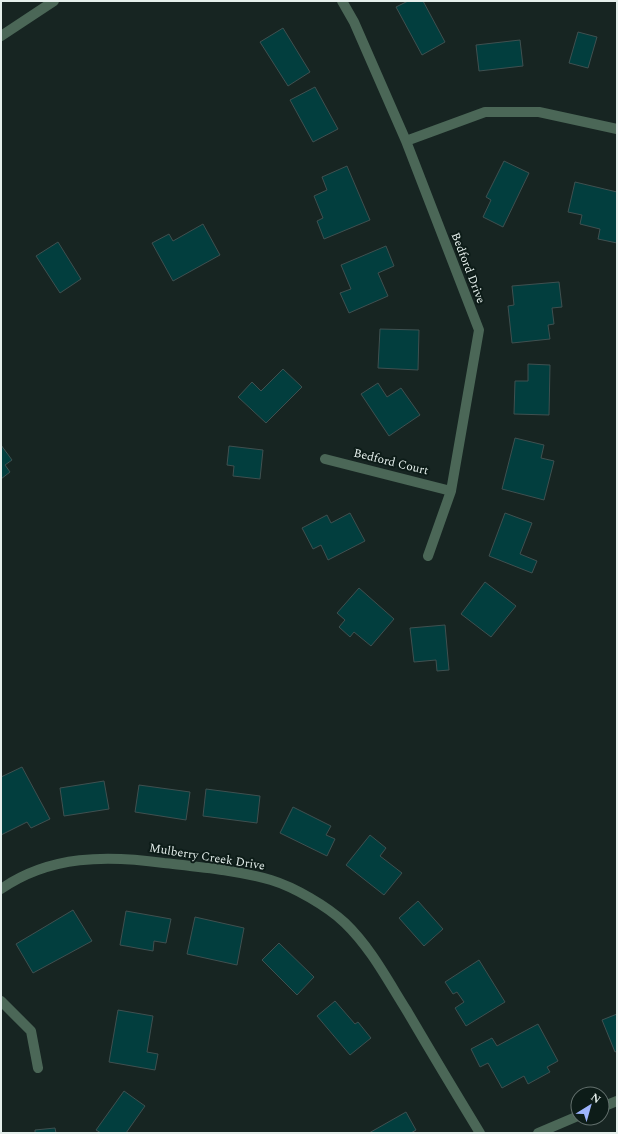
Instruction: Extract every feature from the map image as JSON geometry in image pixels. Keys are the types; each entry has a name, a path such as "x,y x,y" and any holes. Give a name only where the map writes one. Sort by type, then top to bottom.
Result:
{"street":[{"path":"2,36 54,1"},
{"name":"Bedford Drive","path":"342,1 354,22 406,141 479,330 451,491 428,556"},
{"path":"406,141 485,112 538,112 617,129"},
{"name":"Bedford Court","path":"325,459 451,491"},
{"name":"Mulberry Creek Drive","path":"1,888 20,876 49,865 97,858 149,860 237,873 272,881 311,898 345,922 373,956 480,1133"},
{"path":"1,1000 31,1031 38,1068"},
{"path":"538,1133 570,1119"}],"building":[{"path":"408,1 423,1 445,42 422,55 396,7"},
{"path":"283,28 310,72 288,86 260,42"},
{"path":"578,32 597,37 588,68 569,63"},
{"path":"520,40 523,66 479,71 476,45"},
{"path":"315,87 338,129 313,142 290,100"},
{"path":"504,161 529,173 503,227 483,217 491,200 486,197"},
{"path":"347,166 370,220 324,239 317,221 323,218 314,196 327,190 322,177"},
{"path":"575,182 617,192 617,243 598,239 600,229 580,224 582,215 568,212"},
{"path":"203,224 220,255 173,281 152,243 169,234 173,241"},
{"path":"58,242 81,279 60,293 36,256"},
{"path":"386,246 394,266 378,273 388,296 349,313 340,293 351,289 341,265"},
{"path":"559,282 562,307 552,308 554,324 548,325 550,339 512,343 508,306 514,305 512,286"},
{"path":"380,329 419,330 418,370 378,368"},
{"path":"528,364 550,365 549,415 514,414 515,381 528,381"},
{"path":"283,369 302,387 266,423 238,397 252,382 261,391"},
{"path":"378,383 387,397 401,388 420,415 389,436 361,394"},
{"path":"515,438 544,445 541,458 554,461 544,500 502,489"},
{"path":"1,445 12,460 5,465 10,472 1,479"},
{"path":"229,446 263,450 260,479 233,476 234,466 227,465"},
{"path":"350,513 365,541 328,560 321,545 313,549 302,528 327,515 331,523"},
{"path":"505,513 532,523 520,554 537,561 532,573 489,556"},
{"path":"485,582 516,606 491,637 461,614"},
{"path":"359,588 394,619 371,646 354,632 350,637 339,627 345,620 337,613"},
{"path":"445,625 449,670 437,671 436,660 414,662 410,628"},
{"path":"22,767 50,819 31,828 27,822 1,835 1,777"},
{"path":"104,781 109,809 64,816 60,788"},
{"path":"139,785 190,792 186,820 135,812"},
{"path":"206,789 260,796 257,823 203,816"},
{"path":"293,807 331,826 326,835 335,839 327,856 280,833"},
{"path":"370,835 386,848 380,856 402,873 384,895 346,865"},
{"path":"418,901 443,929 424,946 399,918"},
{"path":"73,910 92,941 33,973 16,944"},
{"path":"126,911 171,919 166,943 154,941 153,951 120,945"},
{"path":"195,917 244,928 237,965 187,954"},
{"path":"279,943 314,977 297,995 262,960"},
{"path":"479,960 505,1002 466,1026 455,1008 464,1002 457,992 453,994 445,982"},
{"path":"335,1001 355,1024 358,1022 371,1038 350,1055 317,1016"},
{"path":"118,1010 153,1016 147,1052 158,1054 155,1070 109,1062"},
{"path":"617,1014 617,1051 615,1052 602,1020"},
{"path":"538,1024 558,1061 547,1067 550,1072 528,1084 524,1076 502,1088 488,1063 480,1067 471,1049 492,1038 497,1046"},
{"path":"124,1091 145,1106 126,1133 101,1133 96,1130"},
{"path":"406,1112 416,1130 411,1133 369,1133"},
{"path":"55,1128 56,1133 35,1133 35,1130"}]}
